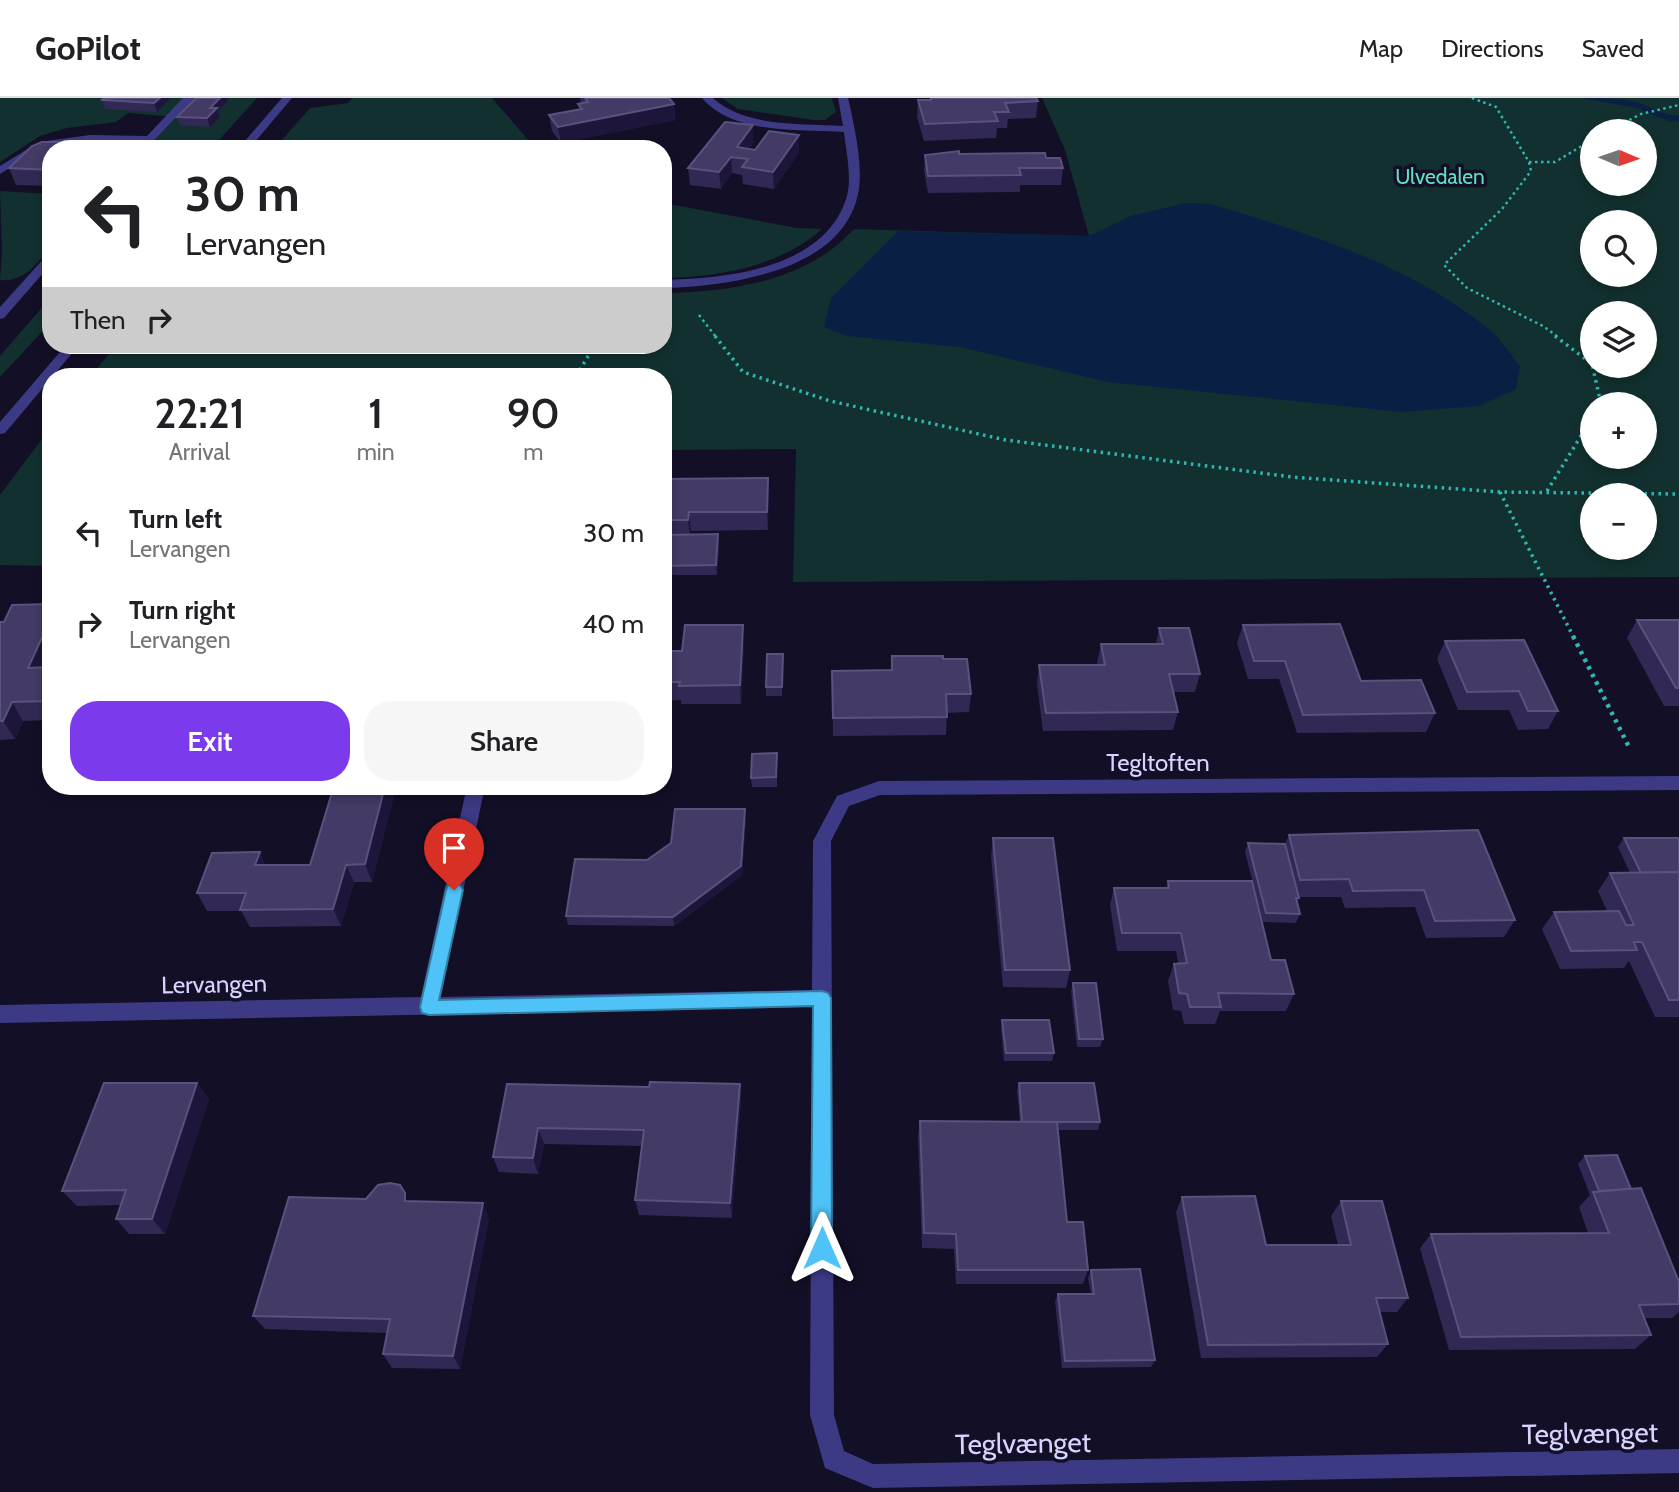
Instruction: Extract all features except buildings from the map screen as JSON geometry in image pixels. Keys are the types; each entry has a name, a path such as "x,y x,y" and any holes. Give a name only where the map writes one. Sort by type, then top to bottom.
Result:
{"street":[{"path":"75,140 149,139 190,98"},
{"path":"251,140 287,98"},
{"path":"707,98 713,106 730,116 849,129"},
{"path":"672,284 754,275 790,261 818,244 841,222 853,194 849,129 843,98"},
{"path":"0,172 16,158 42,145"},
{"path":"0,315 42,267"},
{"path":"0,292 19,293"},
{"path":"53,368 65,354"},
{"path":"0,430 42,381"},
{"name":"Tegltoften","path":"822,998 822,841 843,801 878,788 1679,783"},
{"path":"429,1007 475,795"},
{"name":"Lervangen","path":"0,1014 822,998"},
{"name":"Teglvænget","path":"822,998 822,1415 834,1459 873,1476 1679,1461"}],"path":[{"path":"1472,98 1496,107 1529,162 1531,171 1522,187 1488,226 1461,246 1444,265 1467,288 1543,326 1592,364 1598,392"},
{"path":"1631,119 1679,105"},
{"path":"1529,162 1555,162 1580,147"},
{"path":"672,288 743,372 830,401 1006,440 1292,477 1500,492 1679,495"},
{"path":"1547,492 1580,438"},
{"path":"1500,492 1647,783"}],"green space":[{"path":"0,98 257,98 219,140 155,140 175,117 128,113 116,122 67,128 40,136 0,162"},
{"path":"352,98 492,98 528,140 282,140 310,108 348,103"},
{"path":"722,98 832,98 836,112 825,120 814,120 738,109"},
{"name":"Ulvedalen","path":"1042,98 1679,98 1679,577 793,582 796,449 672,450 672,368 97,368 109,354 672,354 672,293 705,291 768,280 807,265 829,252 854,229 1089,236 1065,150"},
{"path":"0,191 42,193 42,257 23,275 0,280"},
{"path":"672,205 797,228 822,229 787,253 768,261 727,272 672,278"},
{"path":"42,307 42,332 0,377 0,356"},
{"path":"42,439 42,566 0,565 0,495"}],"water":[{"path":"1186,203 1211,204 1321,239 1391,268 1424,286 1457,306 1498,337 1520,366 1516,389 1479,406 1402,412 1108,382 960,347 847,336 824,327 831,298 898,231 1089,236 1131,216"}],"waterway":[{"path":"1585,98 1639,106 1671,119 1679,118"}],"route":[{"path":"454,890 429,1007 822,998 822,1248"}]}
